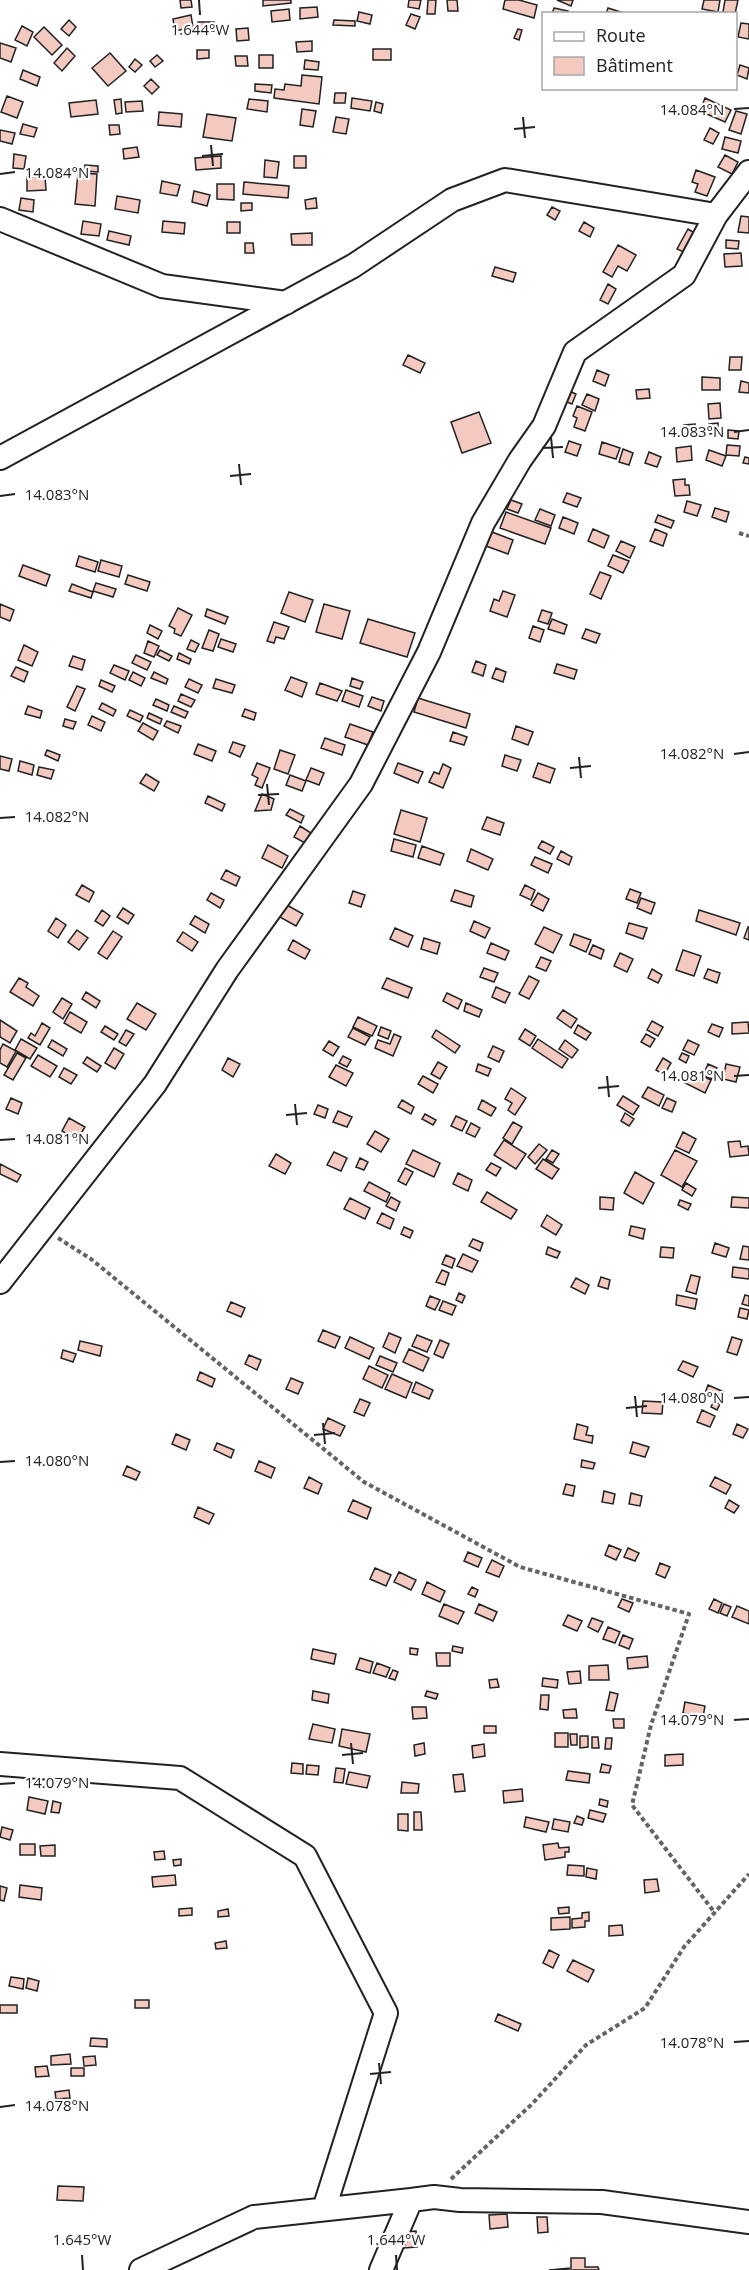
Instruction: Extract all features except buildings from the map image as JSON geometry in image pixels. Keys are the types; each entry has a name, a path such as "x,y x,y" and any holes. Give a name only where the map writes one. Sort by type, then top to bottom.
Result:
{"street":[{"path":"0,1282 155,1084 227,970 361,784 429,652 483,522 520,460 544,426 575,352 684,275 716,215 749,172"},
{"path":"0,458 353,266 452,200 505,180 716,215"},
{"path":"0,219 162,286 286,303"},
{"path":"0,1764 180,1778 305,1856 386,2013 324,2209"},
{"path":"141,2270 254,2217 434,2197 460,2200 602,2202 749,2222"},
{"path":"381,2270 411,2199"}],"path":[{"path":"740,533 749,536"},
{"path":"42,1228 91,1259 364,1482 519,1567 689,1614 651,1725 632,1805 715,1913"},
{"path":"434,2197 472,2158 532,2104 586,2045 645,2008 684,1947 749,1874"}]}
